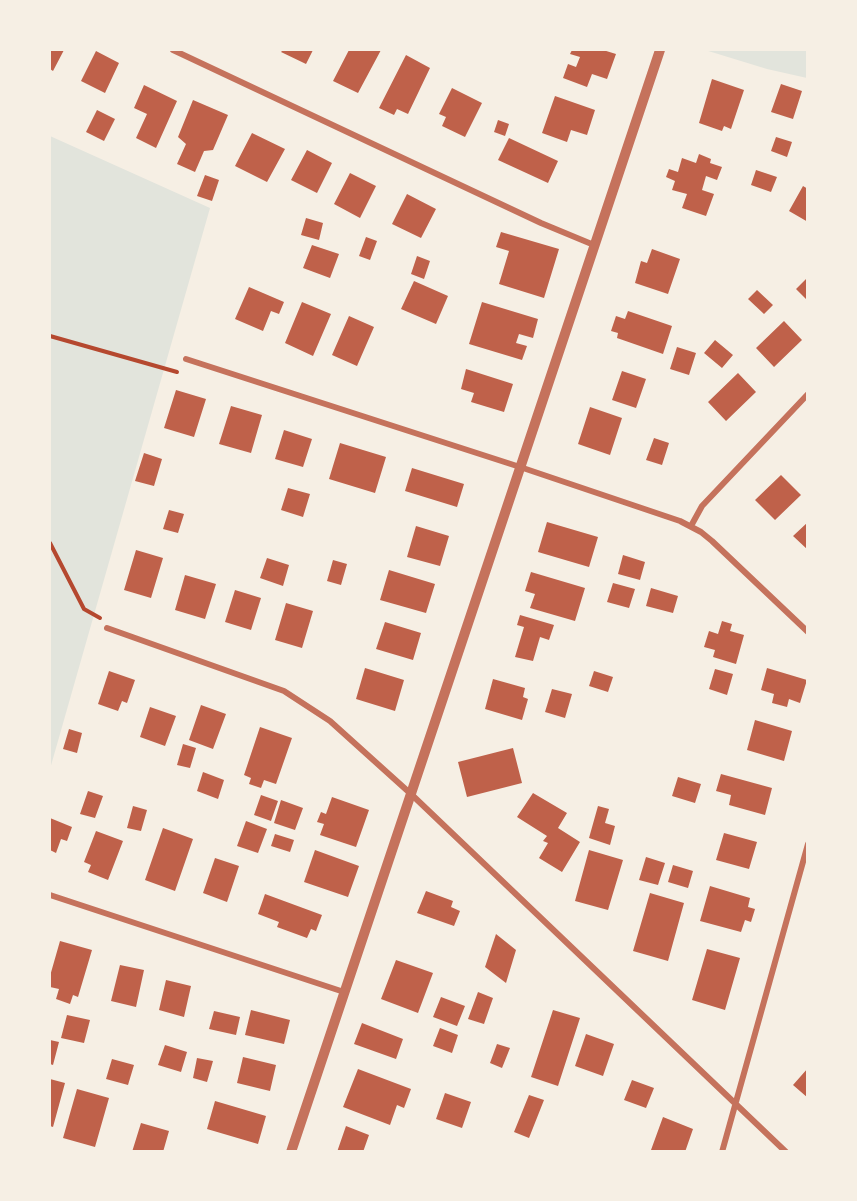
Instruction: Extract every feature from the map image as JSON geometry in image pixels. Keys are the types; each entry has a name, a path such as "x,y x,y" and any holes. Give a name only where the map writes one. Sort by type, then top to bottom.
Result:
{"street":[{"path":"173,50 541,223 594,244"},
{"path":"291,1152 660,50"},
{"path":"186,359 680,521 712,541 807,632"},
{"path":"691,526 702,506 807,394"},
{"path":"107,628 265,683 292,695 330,721 411,794 786,1152"},
{"path":"722,1152 807,844"},
{"path":"50,895 344,992"}],"path":[{"path":"50,336 180,373 186,359"},
{"path":"50,543 84,609 98,615 107,628"}],"shaded area":[{"path":"705,50 807,50 807,78 767,69"},
{"path":"50,136 210,208 50,769"}],"building":[{"path":"50,50 64,50 53,71 50,69"},
{"path":"283,50 313,50 306,64 281,52"},
{"path":"349,50 381,50 358,93 333,81"},
{"path":"572,50 603,50 616,54 607,79 592,74 587,87 563,78 568,64 576,67 580,57 570,54"},
{"path":"96,51 119,63 105,93 81,81"},
{"path":"406,55 430,68 408,114 397,109 394,115 379,108"},
{"path":"712,79 744,90 731,129 724,126 722,131 699,123"},
{"path":"781,84 802,91 793,119 771,112"},
{"path":"144,85 177,101 156,148 136,138 147,114 134,108"},
{"path":"452,88 482,103 465,137 442,126 446,117 439,114"},
{"path":"555,96 595,110 587,135 571,130 567,142 542,133"},
{"path":"193,100 228,115 213,150 204,151 195,172 177,164 186,144 178,137"},
{"path":"97,110 115,119 104,141 86,132"},
{"path":"498,120 509,124 505,136 494,132"},
{"path":"252,133 285,149 267,182 235,166"},
{"path":"776,137 792,142 787,157 771,151"},
{"path":"509,138 558,161 548,183 498,160"},
{"path":"307,150 332,163 317,193 291,180"},
{"path":"699,154 711,159 710,163 722,167 717,180 706,176 702,190 714,194 706,216 682,208 687,194 672,190 675,181 666,177 669,169 678,172 682,158 696,163"},
{"path":"756,170 777,177 771,192 751,185"},
{"path":"350,173 376,186 360,218 334,204"},
{"path":"205,175 219,180 212,201 197,196"},
{"path":"803,186 808,189 808,222 789,211"},
{"path":"407,194 436,209 421,238 392,224"},
{"path":"306,218 323,223 319,240 301,235"},
{"path":"501,232 559,249 544,298 499,284 509,251 496,247"},
{"path":"366,237 377,241 370,260 359,256"},
{"path":"312,245 339,254 330,278 303,268"},
{"path":"652,249 680,259 668,294 635,283 641,261 647,263"},
{"path":"417,256 430,261 424,279 411,274"},
{"path":"808,277 808,301 796,289"},
{"path":"414,281 448,296 436,324 401,309"},
{"path":"249,287 284,302 279,314 271,311 263,331 235,319"},
{"path":"757,290 773,305 764,314 748,299"},
{"path":"302,302 331,314 313,356 285,343"},
{"path":"482,302 538,319 533,338 519,334 516,343 527,346 522,360 469,344"},
{"path":"628,311 672,326 663,354 617,338 618,333 611,331 616,316 625,319"},
{"path":"349,316 374,327 357,366 332,355"},
{"path":"784,321 802,340 774,367 756,348"},
{"path":"715,340 733,355 722,368 704,353"},
{"path":"677,347 696,353 689,375 670,369"},
{"path":"466,369 513,384 504,412 471,402 474,393 461,389"},
{"path":"622,371 646,379 636,408 612,400"},
{"path":"738,373 756,392 726,421 708,402"},
{"path":"176,390 206,399 194,437 164,428"},
{"path":"231,406 262,415 251,453 219,444"},
{"path":"590,407 622,418 610,455 578,444"},
{"path":"284,430 312,439 303,467 275,459"},
{"path":"654,438 669,443 662,465 646,460"},
{"path":"340,443 386,457 375,493 329,479"},
{"path":"144,453 162,459 154,486 135,481"},
{"path":"412,468 464,484 457,507 405,491"},
{"path":"781,475 801,495 775,520 755,500"},
{"path":"288,488 310,494 303,517 281,510"},
{"path":"169,510 184,514 178,533 163,529"},
{"path":"547,522 598,537 589,567 538,552"},
{"path":"808,522 808,550 793,536"},
{"path":"416,526 449,536 440,566 407,557"},
{"path":"136,550 163,558 151,598 124,590"},
{"path":"623,555 645,562 640,580 618,574"},
{"path":"267,558 289,565 283,586 260,578"},
{"path":"333,560 347,564 341,585 327,581"},
{"path":"389,570 435,584 426,613 380,600"},
{"path":"531,572 585,588 575,621 530,608 535,594 525,591"},
{"path":"185,575 216,584 205,619 175,610"},
{"path":"613,583 635,589 629,608 607,602"},
{"path":"651,588 678,596 673,613 646,606"},
{"path":"235,590 261,598 251,630 225,622"},
{"path":"286,603 313,611 302,648 275,640"},
{"path":"520,615 554,625 549,640 540,637 533,661 515,657 524,627 517,625"},
{"path":"722,621 732,624 730,631 744,635 736,664 713,657 715,650 704,647 709,631 718,634"},
{"path":"385,622 421,633 413,660 376,649"},
{"path":"365,668 404,680 395,711 356,699"},
{"path":"767,668 807,680 800,703 789,699 787,707 772,703 774,694 761,690"},
{"path":"715,669 733,674 727,695 709,689"},
{"path":"109,671 135,680 127,703 122,701 118,711 98,704"},
{"path":"594,671 613,677 608,692 589,686"},
{"path":"493,679 525,688 523,697 528,699 522,720 485,709"},
{"path":"552,689 572,694 565,718 545,712"},
{"path":"201,705 226,714 213,749 189,740"},
{"path":"150,707 176,716 165,746 140,737"},
{"path":"755,720 792,731 784,761 747,750"},
{"path":"260,727 292,738 276,784 264,780 261,788 249,784 251,778 244,775"},
{"path":"69,729 82,733 77,753 63,749"},
{"path":"183,744 196,748 190,768 177,765"},
{"path":"513,748 522,783 467,797 458,762"},
{"path":"203,772 224,780 218,799 197,791"},
{"path":"721,774 772,788 765,815 729,805 731,795 716,791"},
{"path":"678,777 701,784 695,803 672,796"},
{"path":"88,791 103,796 95,818 80,814"},
{"path":"533,793 567,813 558,828 580,842 562,872 539,858 548,843 543,841 547,836 517,817"},
{"path":"261,795 278,801 271,821 254,815"},
{"path":"332,797 369,810 356,847 320,835 324,824 317,822 321,812 326,814"},
{"path":"281,800 303,808 295,830 274,823"},
{"path":"133,806 147,810 141,831 127,828"},
{"path":"598,806 609,809 605,823 615,826 610,845 589,838"},
{"path":"50,818 72,827 67,841 61,839 56,853 50,850"},
{"path":"246,821 267,829 258,853 237,846"},
{"path":"163,828 193,839 175,891 145,880"},
{"path":"96,831 123,841 108,880 88,872 91,865 84,862"},
{"path":"724,833 757,842 749,869 716,860"},
{"path":"275,834 294,840 290,852 271,846"},
{"path":"315,850 359,866 348,897 304,882"},
{"path":"589,850 623,860 608,910 575,901"},
{"path":"646,857 665,863 658,885 639,880"},
{"path":"215,858 239,866 227,902 203,893"},
{"path":"673,865 693,871 688,888 668,882"},
{"path":"710,886 750,898 748,907 755,909 751,922 745,920 741,932 700,921"},
{"path":"426,891 453,901 451,907 460,911 454,926 417,913"},
{"path":"650,893 684,903 668,961 633,951"},
{"path":"265,894 322,915 316,931 311,929 307,938 277,927 279,922 258,914"},
{"path":"496,934 516,950 506,983 485,967"},
{"path":"60,941 92,950 78,997 73,995 70,1004 56,999 59,989 50,987 50,976"},
{"path":"707,949 740,958 725,1010 692,1000"},
{"path":"396,960 433,973 418,1013 381,999"},
{"path":"120,965 144,970 136,1007 111,1001"},
{"path":"166,980 191,986 184,1017 159,1010"},
{"path":"478,992 493,998 484,1024 468,1019"},
{"path":"441,997 465,1006 457,1026 433,1017"},
{"path":"251,1010 290,1020 284,1044 245,1035"},
{"path":"553,1010 580,1018 558,1086 531,1077"},
{"path":"214,1011 240,1017 236,1035 209,1029"},
{"path":"67,1015 90,1020 84,1043 61,1038"},
{"path":"362,1023 403,1039 396,1059 354,1044"},
{"path":"440,1028 458,1035 452,1053 433,1046"},
{"path":"586,1034 614,1044 603,1076 575,1066"},
{"path":"50,1040 59,1042 53,1065 50,1064"},
{"path":"497,1044 510,1048 502,1068 490,1063"},
{"path":"165,1045 187,1052 181,1072 158,1065"},
{"path":"243,1057 276,1065 270,1091 237,1083"},
{"path":"197,1058 213,1061 207,1082 193,1078"},
{"path":"112,1059 134,1065 128,1085 106,1079"},
{"path":"808,1068 808,1098 793,1085"},
{"path":"358,1069 411,1089 404,1108 397,1105 390,1125 343,1107"},
{"path":"50,1079 65,1083 53,1127 50,1126"},
{"path":"632,1080 654,1088 646,1108 624,1100"},
{"path":"77,1089 109,1098 95,1147 63,1138"},
{"path":"445,1093 471,1102 462,1128 436,1119"},
{"path":"529,1095 544,1100 529,1138 514,1132"},
{"path":"215,1101 266,1116 258,1144 207,1129"},
{"path":"663,1117 693,1129 685,1152 651,1150"},
{"path":"141,1123 169,1131 163,1152 132,1152"},
{"path":"346,1126 369,1135 363,1152 337,1152"}]}
